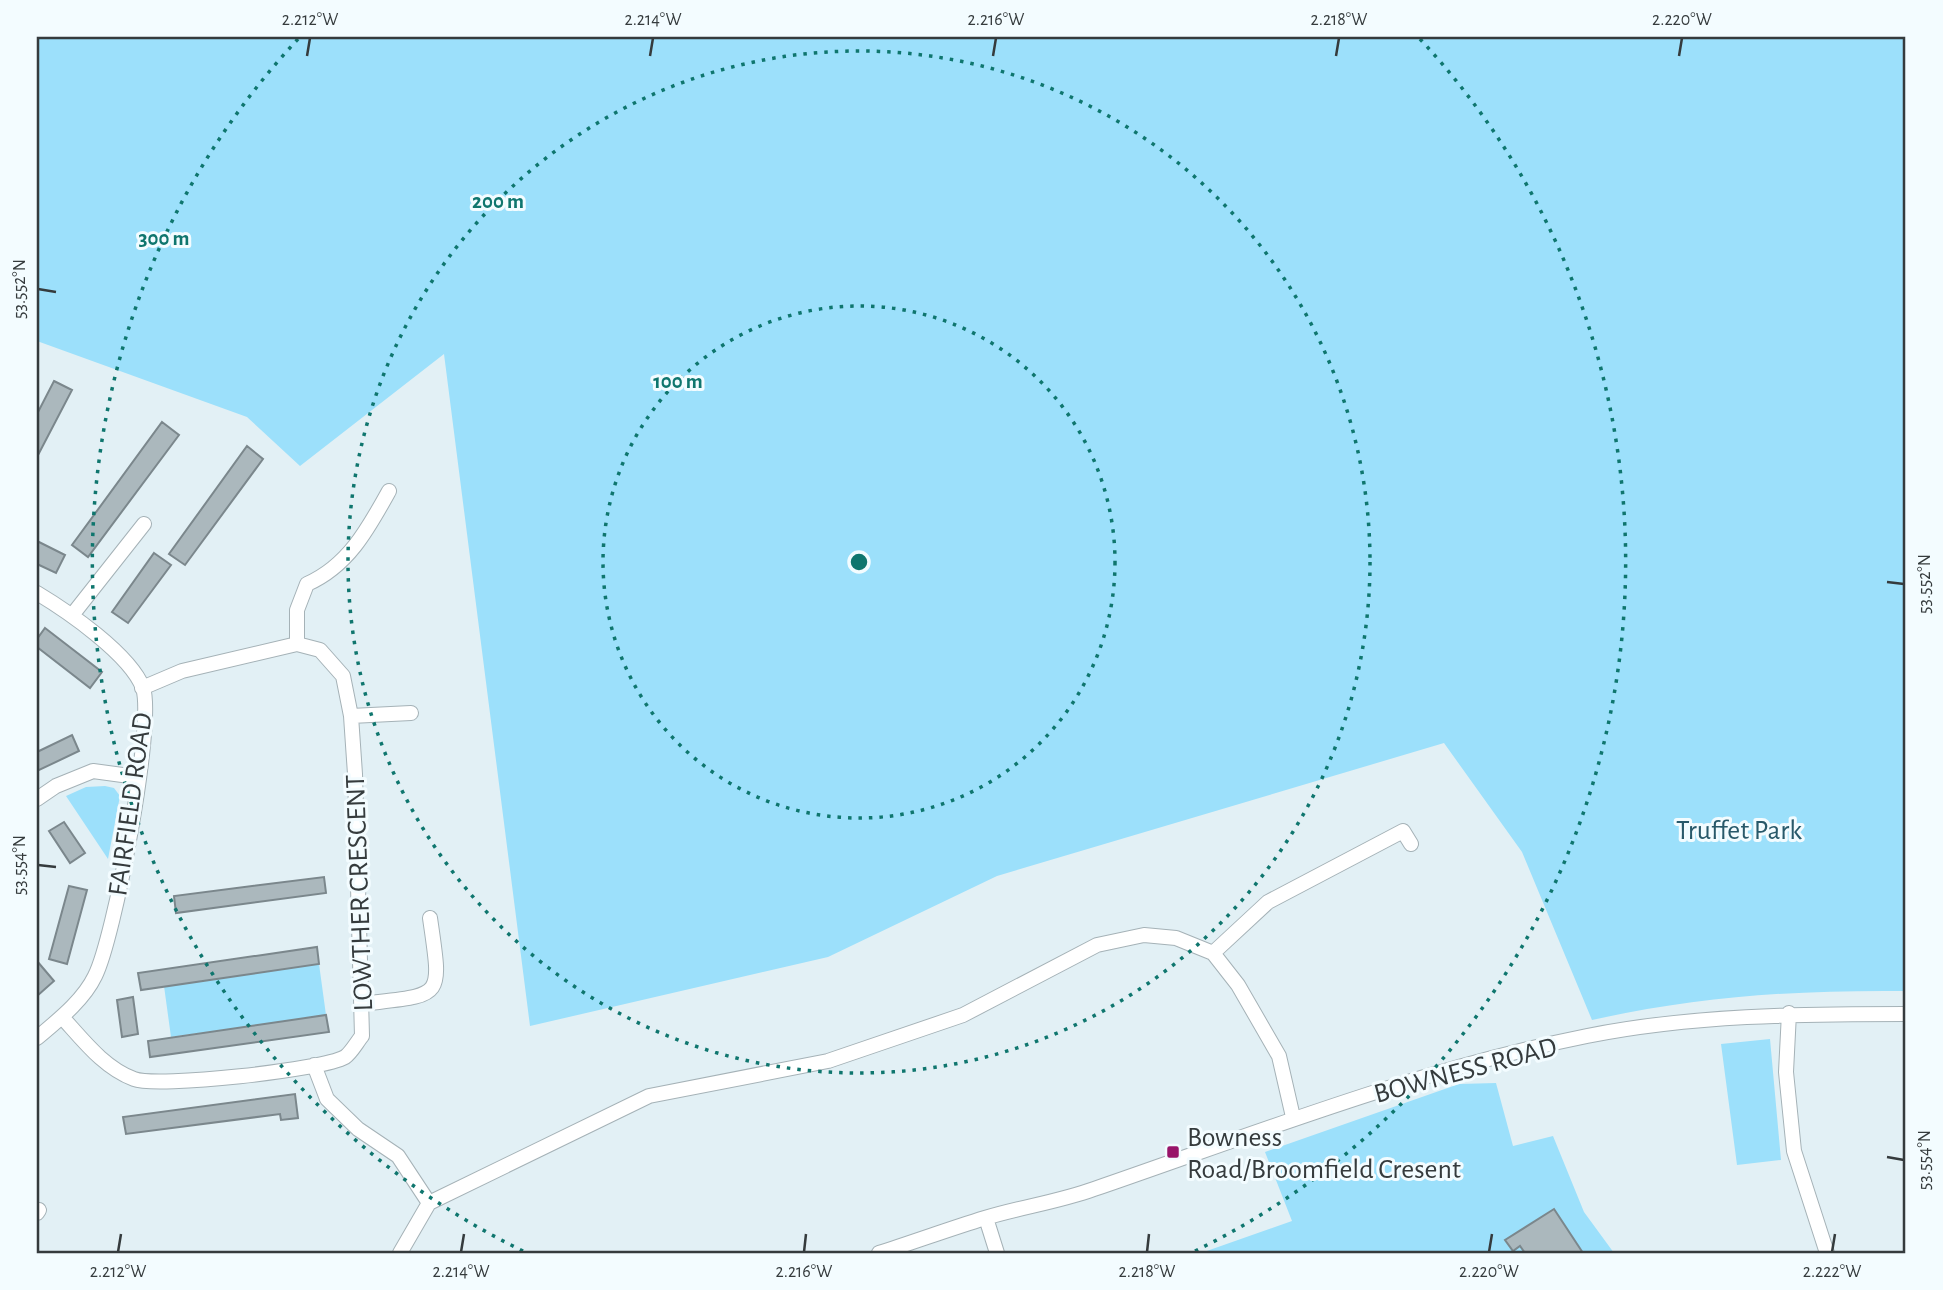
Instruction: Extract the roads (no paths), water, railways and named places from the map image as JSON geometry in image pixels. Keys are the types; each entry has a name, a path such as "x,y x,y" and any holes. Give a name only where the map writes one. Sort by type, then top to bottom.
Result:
{"street":[{"path":"142,688 182,671 297,643 297,610 307,584 340,565 370,526 389,491"},
{"path":"73,614 144,524"},
{"name":"FAIRFIELD ROAD","path":"37,593 73,614 131,669 142,688 147,715 107,951 94,980 62,1017 37,1038"},
{"name":"LOWTHER CRESCENT","path":"62,1017 100,1059 135,1080 177,1082 314,1066 346,1057 362,1037 351,716 343,676 320,650 297,643"},
{"path":"351,716 411,713"},
{"path":"37,799 56,786 93,771 137,777"},
{"path":"1213,953 1268,902 1403,831 1411,844"},
{"path":"362,1004 422,997 434,988 438,974 430,918"},
{"path":"400,1253 429,1203 649,1096 828,1061 963,1015 1097,945 1144,935 1176,939 1213,953 1238,985 1279,1056 1293,1117"},
{"path":"1789,1013 1786,1072 1794,1151 1828,1253"},
{"name":"BOWNESS ROAD","path":"879,1253 986,1218 1090,1191 1293,1117 1446,1071 1588,1036 1709,1020 1789,1013 1906,1014"},
{"path":"314,1066 327,1099 358,1129 398,1156 429,1203"},
{"path":"986,1218 997,1253"}],"place":[{"name":"Bowness Road/Broomfield Cresent","path":"1173,1152"}],"park label":[{"name":"Truffet Park","path":"1739,829"}]}
